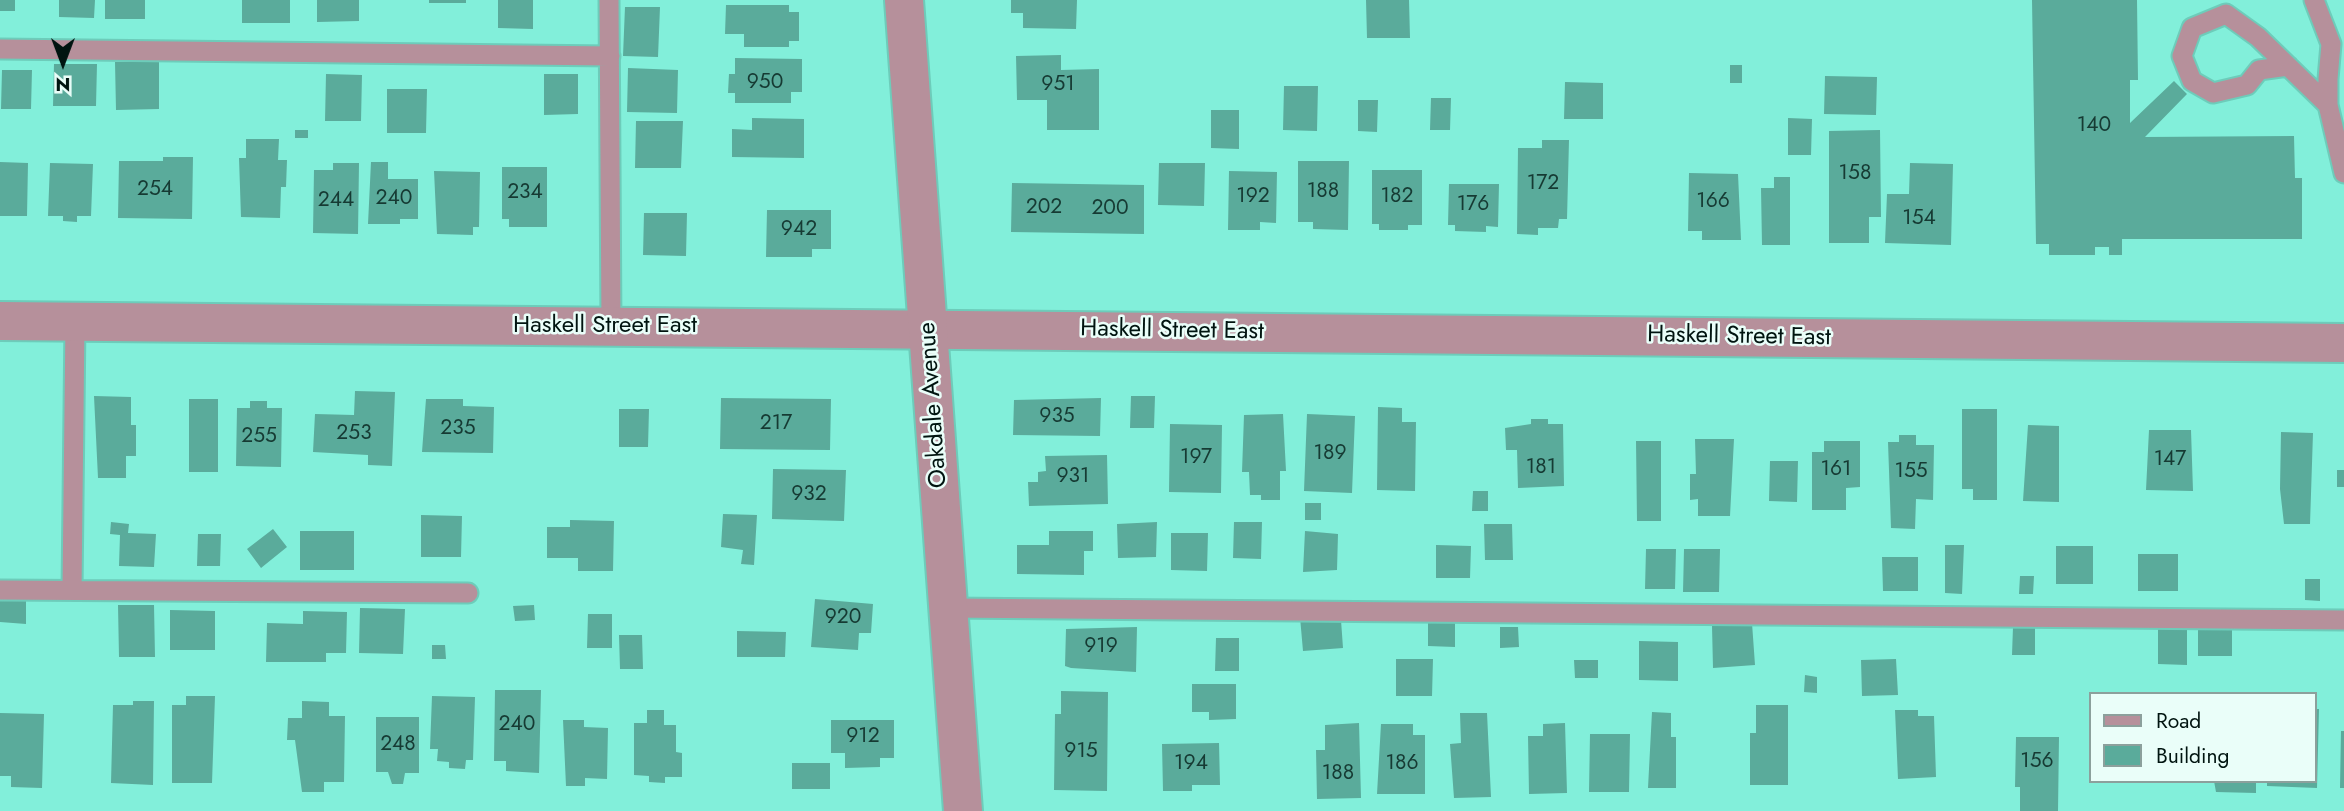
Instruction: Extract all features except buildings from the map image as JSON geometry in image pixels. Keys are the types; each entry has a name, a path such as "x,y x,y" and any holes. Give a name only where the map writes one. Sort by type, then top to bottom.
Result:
{"street":[{"name":"Oakdale Avenue","path":"904,0 963,811"},
{"name":"Haskell Street East","path":"0,321 2344,343"}],"lane":[{"path":"609,0 611,326"},
{"path":"2314,0 2332,44 2328,79 2329,105 2344,173"},
{"path":"2288,66 2259,69 2248,85 2213,93 2192,81 2182,56 2192,28 2226,14 2258,37 2329,105"},
{"path":"0,49 610,56"},
{"path":"72,590 75,321"},
{"path":"0,590 468,593"},
{"path":"948,608 2344,620"}]}
